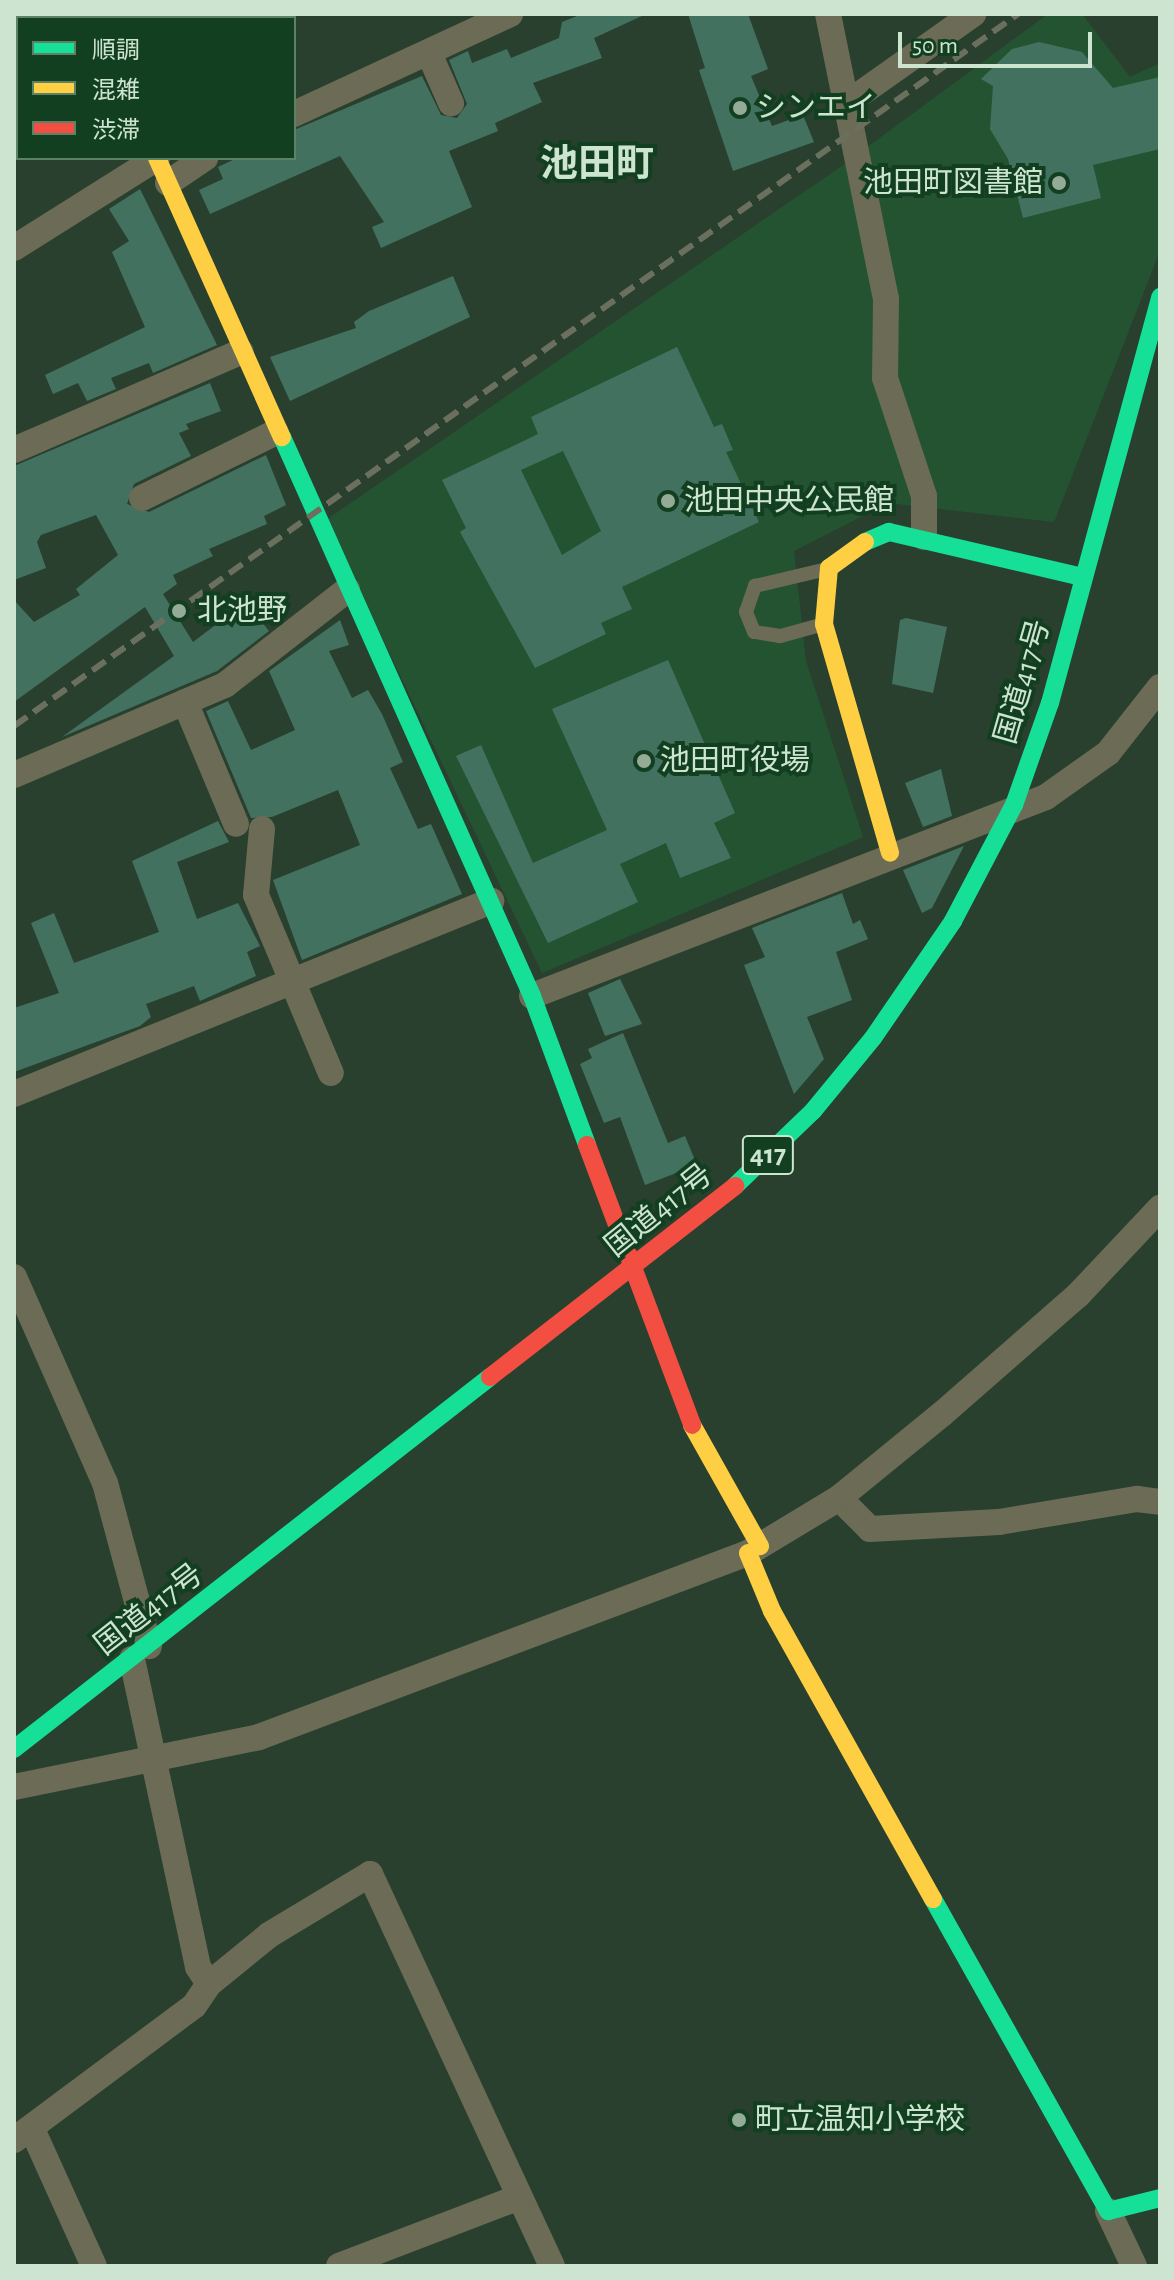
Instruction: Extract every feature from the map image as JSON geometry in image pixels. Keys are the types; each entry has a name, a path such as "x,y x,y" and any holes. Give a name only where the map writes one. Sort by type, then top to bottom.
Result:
{"main road":[{"path":"158,160 276,432 532,996 636,1267 685,1412 754,1550 772,1611 1108,2211 1160,2198"},
{"name":"国道417号","path":"14,1749 636,1267 747,1176 813,1111 873,1038 953,921 1014,805 1050,703 1160,297"},
{"path":"890,853 824,624 829,568 849,548 889,532 924,537 1082,577"}],"street":[{"path":"296,113 510,14"},
{"path":"828,14 886,299 885,378 924,496 924,537"},
{"path":"846,104 973,14"},
{"path":"429,53 451,103"},
{"path":"14,248 154,160"},
{"path":"168,183 202,160"},
{"path":"14,450 241,352"},
{"path":"142,498 276,432"},
{"path":"14,775 225,685 347,590"},
{"path":"532,996 890,853 1014,805 1046,797 1108,753 1160,687"},
{"path":"185,702 249,827 256,895 331,1073"},
{"path":"14,1094 491,901"},
{"path":"14,1787 259,1737 754,1550 839,1498 1078,1295 1160,1208"},
{"path":"14,1277 105,1483 141,1652 156,1757 198,1967 209,1984"},
{"path":"839,1498 870,1529 999,1522 1137,1499 1160,1502"},
{"path":"94,2266 23,2134 194,2006 209,1984 269,1935 370,1874 517,2198 552,2266"},
{"path":"339,2266 517,2198"},
{"path":"1108,2211 1134,2266"}],"lane":[{"path":"824,624 780,636 754,632 746,612 755,586 829,568"}],"shaded area":[{"path":"1048,14 1082,14 1130,77 1160,63 1160,251 1054,522 888,503 794,551 806,661 863,837 542,973 326,520 839,168"}],"building":[{"path":"582,14 644,15 594,38 602,58 533,83 542,102 495,123 498,131 449,151 472,207 381,248 372,227 384,222 340,156 210,214 199,190 223,179 218,167 233,160 296,160 296,129 422,76 441,115 457,118 467,104 449,60 468,51 472,63 507,49 511,58 559,38 562,22"},
{"path":"688,14 748,14 768,69 751,76 772,126 803,115 814,142 733,171 699,70 705,68"},
{"path":"1039,42 1082,52 1113,88 1160,77 1160,149 1093,165 1101,198 1023,218 1008,159 990,129 993,86 981,79 1012,49"},
{"path":"140,189 217,345 153,373 149,363 111,378 116,389 87,401 78,383 53,394 45,375 145,327 112,252 129,241 109,209"},
{"path":"453,276 470,317 290,401 270,357 356,328 354,322 369,311"},
{"name":"池田中央公民館","path":"677,347 714,427 722,424 733,450 726,452 759,522 622,587 632,609 601,623 606,634 535,668 460,532 466,528 442,480 538,434 531,417","holes":["563,451 601,531 562,555 521,470"]},
{"path":"210,383 221,411 186,424 189,429 179,433 191,456 134,484 127,504 149,512 266,455 286,505 264,516 267,524 209,549 213,556 173,575 177,584 163,594 193,642 246,602 269,631 217,671 62,737 174,656 145,607 14,702 14,600 34,622 80,595 76,589 118,555 96,515 41,535 37,542 46,568 14,580 14,466"},
{"path":"906,618 947,627 933,693 892,684 900,620"},
{"path":"340,620 349,645 329,651 352,698 368,690 382,714 403,762 390,768 418,829 431,824 462,894 302,960 273,880 360,845 338,790 272,817 251,818 206,711 228,701 251,750 295,730 269,671"},
{"name":"池田町役場","path":"668,660 735,813 714,823 731,858 680,878 666,843 620,864 638,902 548,943 456,756 481,745 533,863 607,830 552,709"},
{"path":"941,769 952,816 923,827 905,783"},
{"path":"218,821 229,842 177,862 197,919 238,903 260,946 247,952 256,976 200,1001 194,986 146,1004 151,1017 140,1026 14,1072 14,1008 59,993 31,923 54,913 74,963 159,932 132,861"},
{"path":"964,846 932,908 922,913 903,870"},
{"path":"842,893 853,924 860,920 868,939 836,952 852,1000 807,1017 824,1059 794,1094 744,965 765,957 752,928"},
{"path":"620,979 642,1024 605,1036 588,993"},
{"path":"623,1033 668,1143 685,1136 697,1165 645,1185 620,1117 604,1123 580,1064 592,1058 588,1049"}],"railway":[{"path":"14,726 1018,14"}],"traffic: fast":[{"path":"735,1186 813,1111 873,1038 953,921 1014,805 1050,703 1160,297"},
{"path":"282,437 532,996 587,1145"},
{"path":"865,542 889,532 1082,577"},
{"path":"14,1749 490,1377"},
{"path":"933,1899 1108,2211 1160,2198"}],"traffic: slow":[{"path":"158,160 282,437"},
{"path":"865,542 829,568 824,624 890,853"},
{"path":"692,1425 760,1546"},
{"path":"748,1553 772,1611 933,1899"}],"traffic: jam":[{"path":"587,1145 692,1425"},
{"path":"490,1377 735,1186"}],"place":[{"name":"シンエイ","path":"740,108"},
{"name":"池田町図書館","path":"1059,183"},
{"name":"池田中央公民館","path":"668,501"},
{"name":"北池野","path":"179,611"},
{"name":"池田町役場","path":"644,761"},
{"name":"町立温知小学校","path":"739,2120"}],"district":[{"name":"池田町","path":"597,166"}]}
